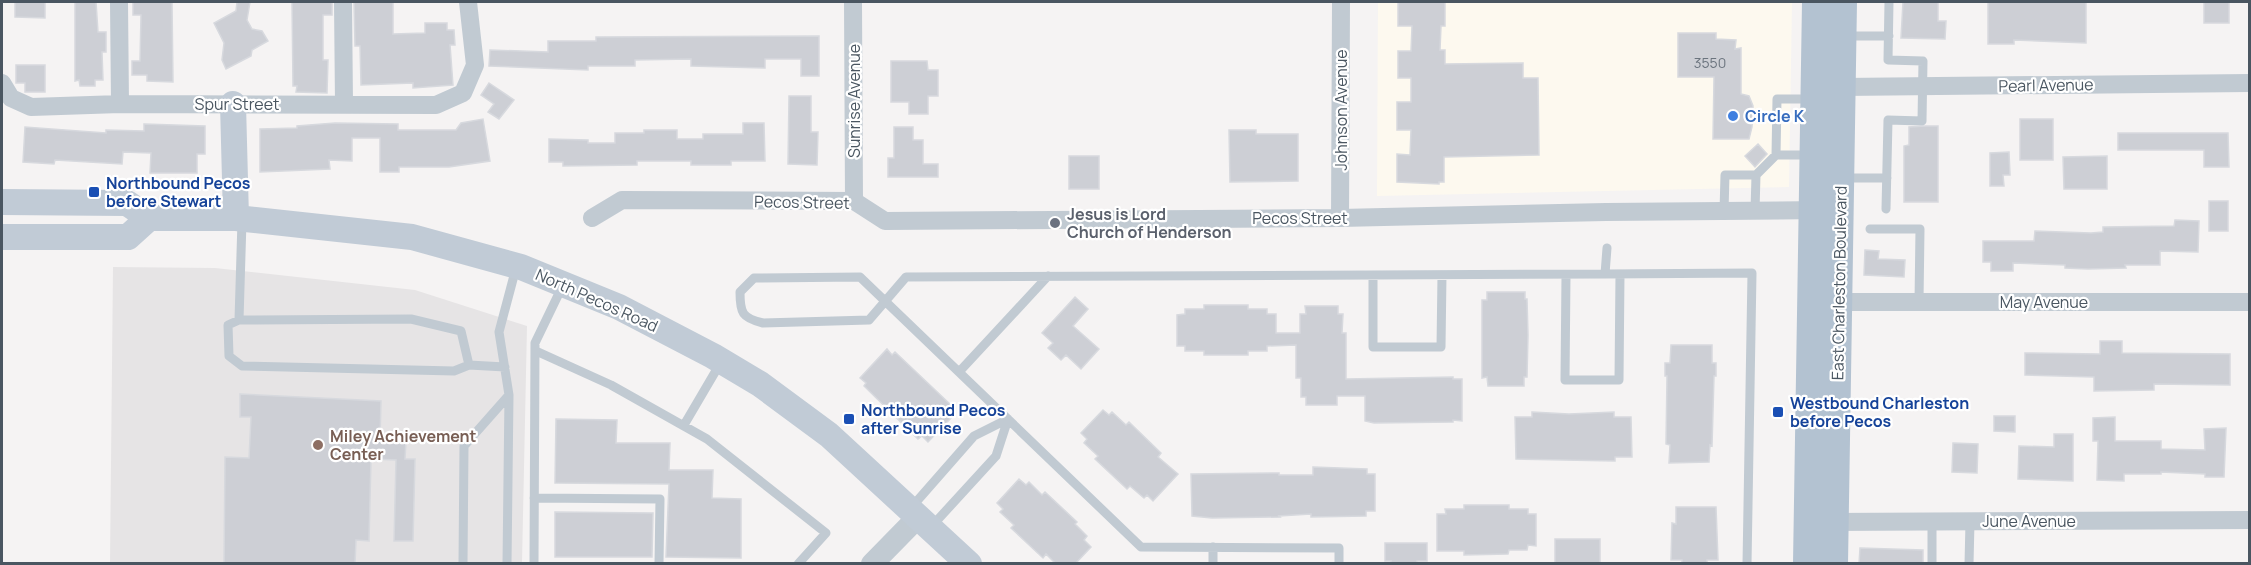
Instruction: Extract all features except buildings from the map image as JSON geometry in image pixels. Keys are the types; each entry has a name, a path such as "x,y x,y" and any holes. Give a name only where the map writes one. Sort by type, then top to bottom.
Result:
{"main road":[{"name":"East Charleston Boulevard","path":"1807,564 1821,522 1838,302 1827,210 1814,156 1816,2"},
{"name":"East Charleston Boulevard","path":"1834,564 1821,522 1827,210 1840,178 1843,2"},
{"path":"233,104 239,218"},
{"path":"2,202 128,203 149,218 128,237 2,237"},
{"name":"North Pecos Road","path":"149,218 239,218 412,237 516,265 619,307 722,361 760,384 829,435 969,564"}],"street":[{"path":"119,2 120,104"},
{"path":"343,2 344,104"},
{"name":"Spur Street","path":"6,90 31,107 120,104 436,105 463,93 475,65 468,2"},
{"name":"Sunrise Avenue","path":"853,2 854,201"},
{"name":"Johnson Avenue","path":"1340,218 1341,2"},
{"name":"Pearl Avenue","path":"1842,87 2250,83"},
{"name":"Pecos Street","path":"592,218 621,200 854,201 885,221 1340,218 1827,210"},
{"name":"May Avenue","path":"1838,302 2250,302"},
{"path":"872,564 920,518"},
{"name":"June Avenue","path":"1821,522 2250,520"}],"lane":[{"path":"1886,209 1888,120 1922,121 1923,61 1888,60 1889,2"},
{"path":"1843,36 1889,36"},
{"path":"1755,211 1756,175 1776,155 1777,99 1815,99"},
{"path":"1776,155 1814,156"},
{"path":"1724,211 1725,175 1756,175"},
{"path":"1840,178 1887,178"},
{"path":"239,218 239,320"},
{"path":"1870,230 1920,229 1919,302"},
{"path":"1605,274 1606,248"},
{"path":"507,564 509,395 499,333 516,265"},
{"path":"1339,564 1339,548 1141,547 885,301 860,278 754,278 740,292 740,309 749,319 763,323 869,320 885,301 906,277 1752,273 1746,564"},
{"path":"1566,275 1565,380 1619,380 1620,274"},
{"path":"1372,275 1373,347 1441,346 1442,275"},
{"path":"959,372 1048,276"},
{"path":"534,564 535,343 564,284"},
{"path":"469,365 461,331 411,319 239,320 228,325 229,356 242,366 454,371 469,365 505,367"},
{"path":"536,351 611,385 707,439 826,533 798,564"},
{"path":"684,425 722,361"},
{"path":"463,564 464,446 509,395"},
{"path":"920,518 996,456 1008,419"},
{"path":"920,518 974,436 1008,419"},
{"path":"534,498 660,499 659,564"},
{"path":"1932,522 1932,564"},
{"path":"1969,564 1970,522"},
{"path":"1213,547 1213,564"}],"shaded area":[{"path":"1378,2 1792,2 1789,187 1377,196"},
{"name":"Miley Achievement Center","path":"113,267 215,268 415,290 527,326 522,563 110,564"}],"place":[{"name":"Circle K","path":"1733,116"},
{"name":"Northbound Pecos before Stewart","path":"94,192"},
{"name":"Jesus is Lord Church of Henderson","path":"1055,223"},
{"name":"Westbound Charleston before Pecos","path":"1778,412"},
{"name":"Northbound Pecos after Sunrise","path":"849,419"},
{"name":"Miley Achievement Center","path":"318,445"}]}
